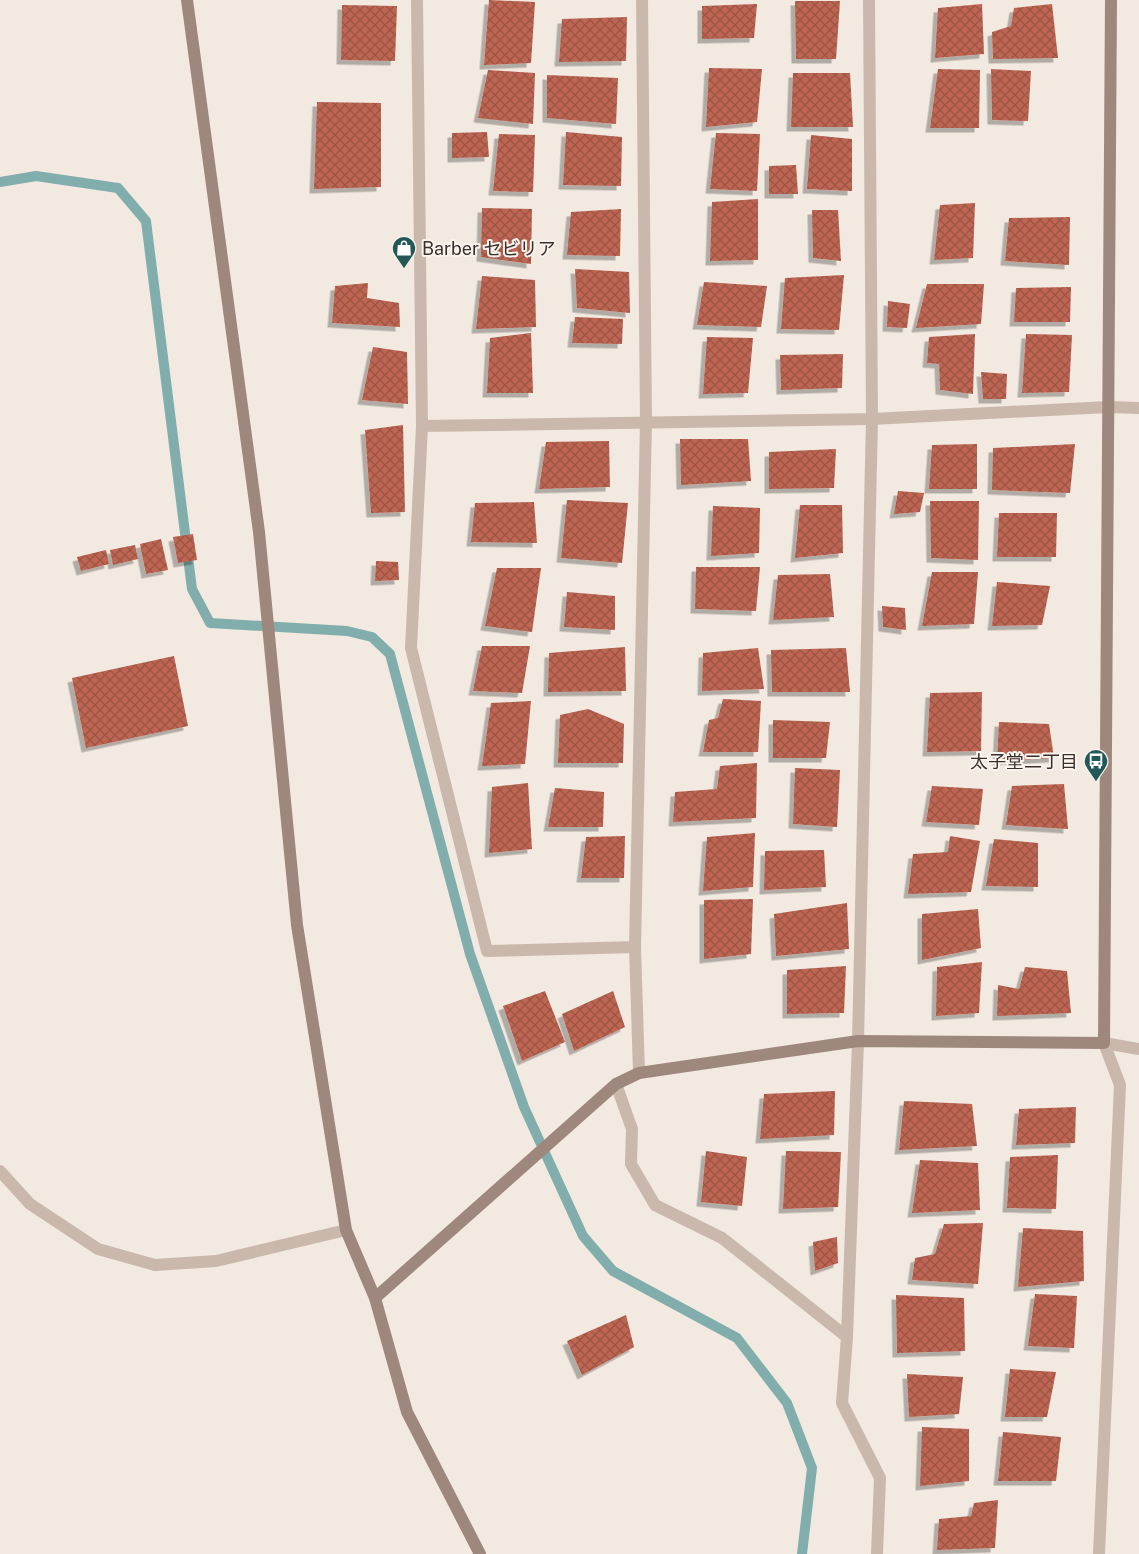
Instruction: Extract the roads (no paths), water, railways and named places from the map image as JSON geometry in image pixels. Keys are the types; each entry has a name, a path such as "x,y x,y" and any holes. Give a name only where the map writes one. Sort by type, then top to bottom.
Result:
{"street":[{"path":"187,0 259,532 297,925 346,1230 375,1298 407,1412 480,1554"},
{"path":"418,0 422,426 411,648 487,951 634,948"},
{"path":"639,1073 634,948 646,421 642,0"},
{"path":"869,0 872,419 858,1041 842,1402 880,1478 877,1554"},
{"path":"1099,1554 1120,1085 1104,1043 1111,0"},
{"path":"422,426 646,421 872,419 1108,407 1139,408"},
{"path":"375,1298 616,1084 639,1073 858,1041 1104,1043 1139,1049"},
{"path":"616,1084 632,1129 631,1164 655,1205 722,1238 846,1337"},
{"path":"0,1171 30,1204 98,1249 155,1265 216,1261 346,1230"}],"waterway":[{"path":"0,182 36,176 118,188 146,221 192,589 210,623 347,631 372,637 390,654 470,954 524,1107 583,1236 613,1271 737,1338 787,1403 812,1468 802,1554"}],"place":[{"name":"Barber セビリア","path":"404,269"},
{"name":"太子堂二丁目","path":"1096,782"}]}
